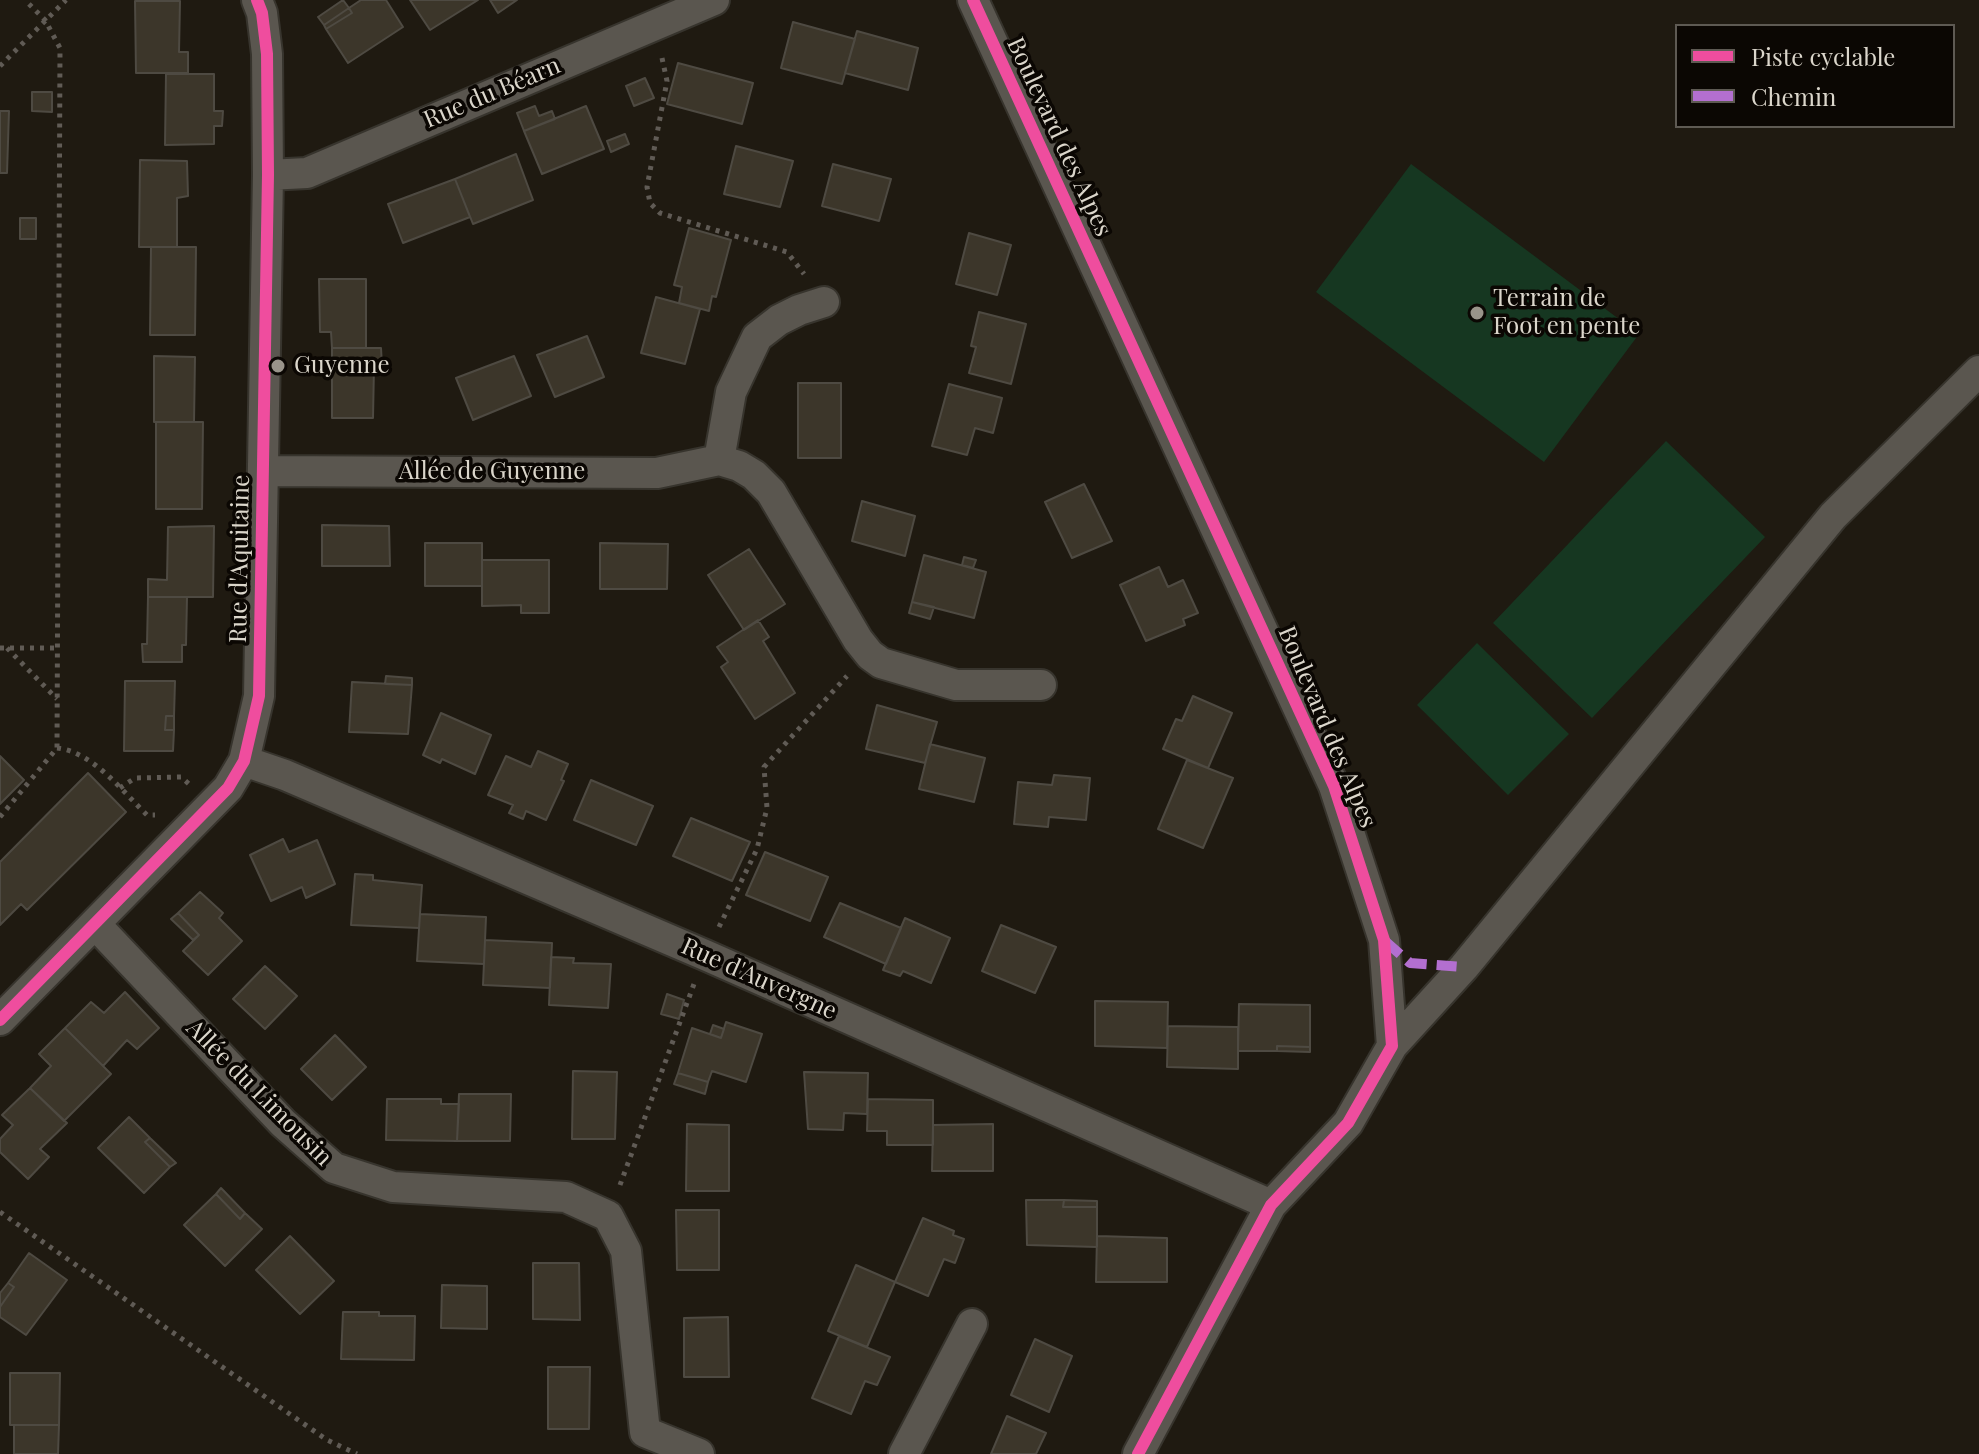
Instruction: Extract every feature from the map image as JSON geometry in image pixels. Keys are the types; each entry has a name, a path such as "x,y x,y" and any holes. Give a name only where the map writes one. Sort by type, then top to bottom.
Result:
{"street":[{"name":"Rue d'Aquitaine","path":"0,1020 228,788 244,761 256,717 259,696 268,175 267,54 262,13 257,0"},
{"name":"Rue du Béarn","path":"268,175 307,173 714,0"},
{"name":"Boulevard des Alpes","path":"973,0 1334,786 1384,940 1392,1046"},
{"path":"824,302 779,320 757,337 731,392 719,460 739,466 771,492 858,640 881,663 956,685 1041,685"},
{"path":"1138,1454 1271,1205 1348,1123 1392,1046 1464,967 1833,516 1979,371"},
{"name":"Allée de Guyenne","path":"263,471 657,473 719,460"},
{"name":"Rue d'Auvergne","path":"244,761 285,775 705,955 1271,1205"},
{"name":"Allée du Limousin","path":"95,924 283,1123 334,1168 393,1187 566,1197 608,1216 626,1251 645,1432 699,1454"},
{"path":"904,1454 972,1324"}],"path":[{"path":"0,817 57,748 60,48 45,20 25,0"},
{"path":"0,66 66,0"},
{"path":"633,32 660,51 667,81 647,187 650,203 660,213 787,252 824,302"},
{"path":"4,648 57,648"},
{"path":"4,648 57,699"},
{"path":"57,748 67,749 96,766 147,815 163,814"},
{"path":"120,788 135,778 181,777 191,785"},
{"path":"0,1212 327,1440 357,1454"}],"green space":[{"name":"Terrain de Foot en pente","path":"1411,164 1639,334 1544,462 1316,292"},
{"path":"1666,441 1765,537 1592,718 1493,623"},
{"path":"1477,643 1569,734 1508,795 1417,705"}],"building":[{"path":"343,0 349,8 324,25 318,17"},
{"path":"361,0 386,0 403,27 348,63 326,29 352,13 349,8"},
{"path":"410,0 478,0 430,30"},
{"path":"490,0 517,0 498,13"},
{"path":"135,1 180,1 179,52 188,52 188,73 136,73"},
{"path":"349,8 352,13 326,29 324,25"},
{"path":"793,22 855,39 842,84 781,68"},
{"path":"857,31 918,48 908,90 845,73"},
{"path":"678,63 753,83 742,124 667,104"},
{"path":"166,74 214,74 214,111 223,111 222,126 214,126 214,144 165,145"},
{"path":"645,78 654,98 634,106 626,86"},
{"path":"32,92 52,92 52,112 32,111"},
{"path":"535,106 539,116 552,111 555,119 524,131 517,113"},
{"path":"586,106 604,149 542,174 524,131"},
{"path":"0,111 9,111 7,173 0,173"},
{"path":"625,134 629,144 611,152 607,141"},
{"path":"736,146 793,161 780,207 724,194"},
{"path":"516,154 533,200 473,224 455,179"},
{"path":"140,160 187,161 188,196 177,198 177,247 139,247"},
{"path":"833,164 891,179 879,221 822,206"},
{"path":"455,179 470,217 403,243 388,204"},
{"path":"20,218 36,218 36,239 20,239"},
{"path":"689,228 731,240 716,297 712,296 709,311 679,303 682,287 674,285"},
{"path":"969,233 1011,245 997,295 956,284"},
{"path":"151,247 196,247 195,335 150,335"},
{"path":"319,279 366,279 366,348 332,348 331,332 320,332"},
{"path":"656,297 700,309 685,364 641,353"},
{"path":"979,312 1026,324 1011,384 969,373 976,347 971,346"},
{"path":"587,336 604,377 555,397 537,355"},
{"path":"332,348 381,348 382,366 374,366 373,418 332,418"},
{"path":"154,356 195,357 194,422 154,422"},
{"path":"514,356 531,396 473,420 456,378"},
{"path":"798,383 841,383 841,458 798,458"},
{"path":"949,384 1002,398 993,433 975,428 967,455 932,446"},
{"path":"156,422 203,422 202,509 156,509"},
{"path":"1084,484 1112,541 1072,558 1045,502"},
{"path":"862,501 915,516 905,556 852,541"},
{"path":"322,525 389,526 390,566 322,566"},
{"path":"214,526 213,597 148,597 148,579 167,580 168,527"},
{"path":"425,543 482,543 482,586 425,586"},
{"path":"600,543 668,544 667,589 600,589"},
{"path":"749,549 785,604 744,630 708,575"},
{"path":"924,555 986,572 974,618 912,602"},
{"path":"964,557 976,560 973,568 962,565"},
{"path":"482,560 549,560 549,613 521,613 521,605 482,606"},
{"path":"1159,567 1168,587 1183,580 1198,613 1183,619 1185,625 1146,641 1120,585"},
{"path":"148,597 187,597 186,645 182,645 182,662 143,662 142,644 147,644"},
{"path":"912,602 934,607 930,619 909,613"},
{"path":"758,620 769,637 763,641 795,693 755,719 721,667 728,662 717,647"},
{"path":"386,676 412,678 412,685 385,684"},
{"path":"125,681 175,681 174,716 166,716 165,730 174,730 173,751 124,751"},
{"path":"352,682 412,685 408,734 349,732"},
{"path":"1193,696 1232,713 1208,768 1163,749 1176,719 1182,721"},
{"path":"877,705 937,722 925,763 866,749"},
{"path":"441,713 491,735 475,774 442,759 440,763 423,755"},
{"path":"166,716 174,716 174,730 165,730"},
{"path":"930,744 985,758 974,802 919,789"},
{"path":"538,751 568,764 561,780 564,781 546,820 526,811 523,819 509,813 513,805 488,795 506,756 531,767"},
{"path":"0,756 24,780 0,804"},
{"path":"1187,760 1233,778 1203,848 1158,829"},
{"path":"88,773 126,812 27,910 21,904 0,925 0,862"},
{"path":"1054,775 1090,778 1086,820 1049,817 1048,827 1014,824 1018,782 1052,785"},
{"path":"591,780 653,806 636,845 574,820"},
{"path":"691,818 750,842 732,881 673,856"},
{"path":"283,839 289,852 317,840 335,884 306,898 302,887 271,901 250,855"},
{"path":"765,852 828,877 810,921 746,895"},
{"path":"355,874 373,875 373,880 422,885 419,928 351,925"},
{"path":"200,892 223,913 219,918 242,941 208,975 183,951 199,935 178,913"},
{"path":"840,903 901,928 886,964 824,937"},
{"path":"178,913 199,935 193,940 171,919"},
{"path":"420,914 486,917 484,964 417,961"},
{"path":"905,918 950,938 931,983 903,971 900,976 883,970"},
{"path":"1001,925 1056,947 1035,993 982,971"},
{"path":"485,940 552,943 550,988 483,985"},
{"path":"551,957 574,958 573,963 611,964 608,1008 549,1005"},
{"path":"265,966 297,996 265,1029 233,999"},
{"path":"125,992 159,1028 137,1049 127,1040 103,1066 65,1028 91,1002 104,1013"},
{"path":"667,994 684,1000 679,1019 661,1014"},
{"path":"1095,1001 1168,1002 1167,1048 1095,1046"},
{"path":"1239,1004 1310,1005 1310,1047 1277,1046 1277,1051 1238,1051"},
{"path":"726,1022 762,1034 746,1082 712,1071 708,1082 678,1073 692,1028 721,1038"},
{"path":"713,1025 724,1029 721,1038 710,1034"},
{"path":"1168,1026 1238,1027 1238,1069 1167,1067"},
{"path":"65,1028 111,1074 64,1121 30,1088 51,1066 39,1054"},
{"path":"335,1035 366,1067 332,1100 301,1069"},
{"path":"1277,1046 1310,1047 1310,1052 1277,1051"},
{"path":"573,1071 617,1072 615,1139 572,1139"},
{"path":"804,1072 868,1073 867,1114 844,1113 843,1130 808,1129"},
{"path":"678,1073 708,1082 705,1094 674,1084"},
{"path":"30,1088 67,1123 40,1149 49,1157 28,1179 0,1152 0,1139 13,1125 2,1115"},
{"path":"459,1094 511,1094 510,1141 457,1141"},
{"path":"387,1099 441,1099 441,1104 459,1104 457,1141 386,1140"},
{"path":"868,1099 933,1100 933,1145 887,1145 887,1131 867,1131"},
{"path":"129,1117 150,1138 145,1142 170,1167 144,1193 98,1148"},
{"path":"687,1124 729,1125 729,1191 686,1191"},
{"path":"993,1124 993,1171 932,1171 933,1125"},
{"path":"150,1138 176,1163 170,1167 145,1142"},
{"path":"221,1188 245,1213 240,1219 216,1194"},
{"path":"216,1194 240,1219 245,1213 262,1229 225,1266 184,1225"},
{"path":"1026,1200 1064,1200 1063,1207 1097,1207 1097,1247 1027,1245"},
{"path":"1064,1200 1097,1201 1097,1207 1063,1207"},
{"path":"676,1210 719,1210 719,1270 677,1270"},
{"path":"923,1218 954,1231 953,1235 964,1239 955,1263 944,1259 928,1296 895,1282"},
{"path":"290,1236 334,1281 300,1314 256,1270"},
{"path":"1097,1236 1167,1238 1167,1282 1096,1282"},
{"path":"29,1253 67,1280 26,1335 0,1317 0,1307 14,1287 8,1283"},
{"path":"533,1263 579,1263 580,1320 533,1319"},
{"path":"856,1265 895,1282 867,1347 828,1331"},
{"path":"8,1283 14,1287 0,1307 0,1293"},
{"path":"442,1285 487,1286 487,1329 441,1328"},
{"path":"343,1312 415,1316 414,1360 341,1359"},
{"path":"728,1317 729,1377 684,1377 684,1318"},
{"path":"839,1336 890,1357 877,1385 865,1381 851,1414 812,1398"},
{"path":"1035,1339 1072,1356 1049,1412 1011,1395"},
{"path":"548,1367 590,1367 589,1429 548,1429"},
{"path":"10,1373 60,1373 59,1425 10,1425"},
{"path":"1007,1416 1046,1433 1036,1454 991,1454"},
{"path":"14,1425 59,1425 58,1454 14,1454"}],"marked path":[{"path":"1385,941 1410,963 1464,967"}],"cycle path":[{"path":"0,1020 228,788 244,761 259,696 268,175 267,54 262,13 257,0"},
{"path":"973,0 1334,786 1384,940 1392,1046 1348,1123 1271,1205 1138,1454"}],"place":[{"name":"Terrain de Foot en pente","path":"1477,313"},
{"name":"Guyenne","path":"278,366"}]}
